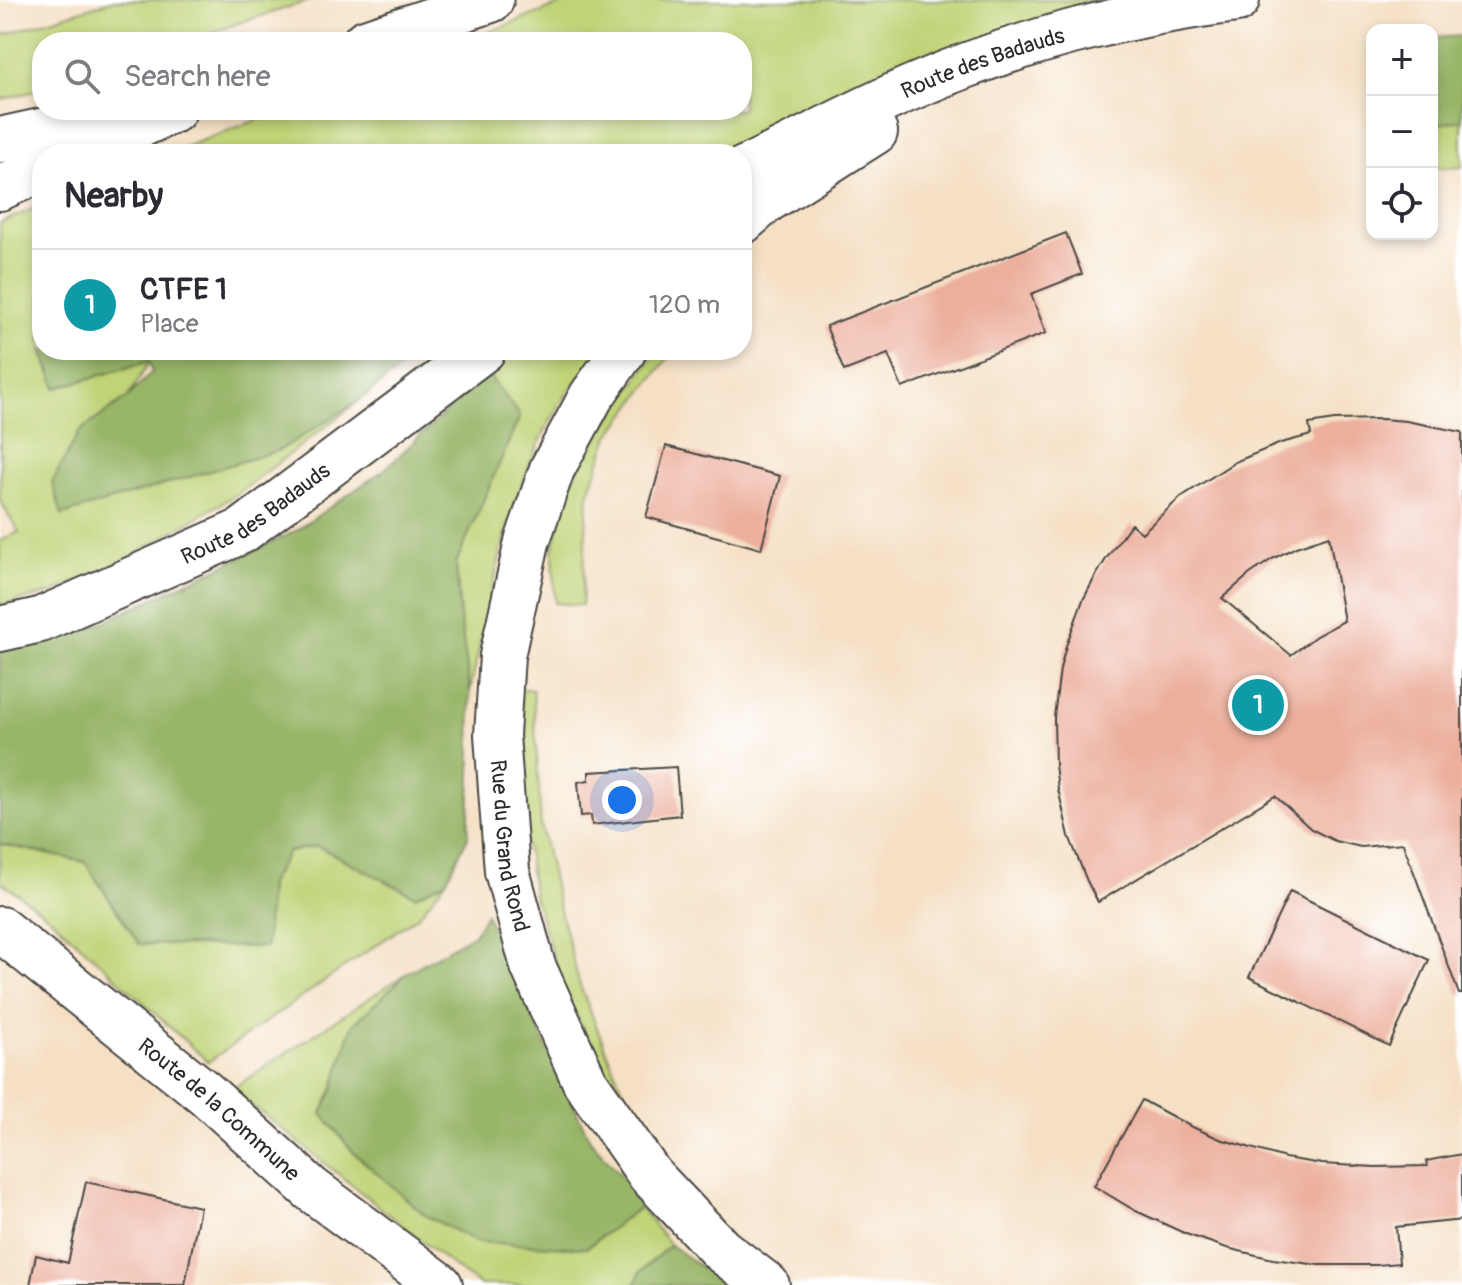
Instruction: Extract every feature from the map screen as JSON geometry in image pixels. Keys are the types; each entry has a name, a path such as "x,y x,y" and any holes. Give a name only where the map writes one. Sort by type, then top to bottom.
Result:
{"main road":[{"path":"395,32 491,0"},
{"name":"Route des Badauds","path":"752,165 913,87 973,64 1062,34 1179,7 1237,0"},
{"path":"752,213 973,64"},
{"path":"0,140 91,120"},
{"path":"98,144 152,120"},
{"path":"0,188 32,174"},
{"name":"Route des Badauds","path":"0,629 40,620 242,531 470,360"},
{"name":"Rue du Grand Rond","path":"617,360 591,397 552,469 527,542 502,656 497,735 507,871 533,966 585,1082 650,1175 721,1250 767,1285"},
{"name":"Route de la Commune","path":"0,929 205,1093 311,1189 440,1285"}],"green space":[{"path":"114,0 312,0 215,32 32,32 32,92 0,100 0,36"},
{"path":"573,0 1094,0 903,68 752,145 193,144 256,120 752,120 752,32 488,32"},
{"path":"1462,36 1462,120 1438,124 1438,96 1438,38"},
{"path":"1462,120 1462,167 1438,168 1438,124"},
{"path":"32,209 32,360 46,360 56,388 150,361 128,397 80,431 280,450 367,395 237,494 126,559 52,593 0,605 0,541 19,532 0,501 0,223"},
{"path":"46,360 410,360 367,395 280,450 62,515 52,482 80,431 128,397 152,372 149,361 56,388"},
{"path":"505,360 595,360 564,398 529,466 494,578 470,691 456,563 520,416 487,373"},
{"path":"650,360 666,360 609,436 588,495 582,605 555,603 553,551 566,493 587,452"},
{"path":"487,373 520,416 456,563 470,691 471,776 468,837 446,881 415,896 317,846 288,852 269,884 266,947 139,944 85,862 0,844 0,650 80,633 294,532 384,470"},
{"path":"519,688 533,690 541,826 580,986 614,1070 645,1135 602,1067 566,996 534,897 519,796"},
{"path":"0,844 85,862 139,944 265,947 269,884 288,852 317,846 415,896 446,881 418,916 208,1062 52,919 0,881"},
{"path":"486,913 590,1140 628,1183 640,1207 586,1248 477,1242 426,1216 354,1153 322,1114 333,1090 352,1026 407,973 474,934"},
{"path":"407,973 352,1026 333,1090 322,1113 586,1248 640,1207 670,1245 640,1272 636,1285 480,1285 232,1089"},
{"path":"670,1245 726,1285 636,1285 640,1272"}],"building":[{"path":"1066,233 1082,274 1031,294 1046,333 902,388 888,354 844,371 826,326"},
{"path":"1334,420 1406,421 1462,432 1462,994 1459,994 1403,843 1361,847 1335,841 1311,829 1275,796 1098,902 1069,836 1058,789 1054,717 1066,646 1094,579 1131,524 1142,533 1181,497 1235,462 1281,443 1311,435 1309,424","holes":["1329,536 1344,621 1316,636 1291,655 1222,598 1272,559"]},
{"path":"666,446 780,476 761,549 646,517"},
{"path":"676,767 680,815 592,825 591,815 581,816 578,782 589,780 589,772"},
{"path":"1290,891 1429,960 1389,1046 1249,977"},
{"path":"1142,1100 1220,1139 1285,1158 1375,1167 1427,1166 1426,1161 1462,1154 1462,1220 1396,1227 1399,1263 1377,1265 1319,1265 1273,1259 1186,1234 1134,1210 1094,1186"},
{"path":"86,1182 200,1207 185,1285 30,1285 36,1255 68,1263"}],"place":[{"name":"CTFE 1","path":"1258,705"}]}
